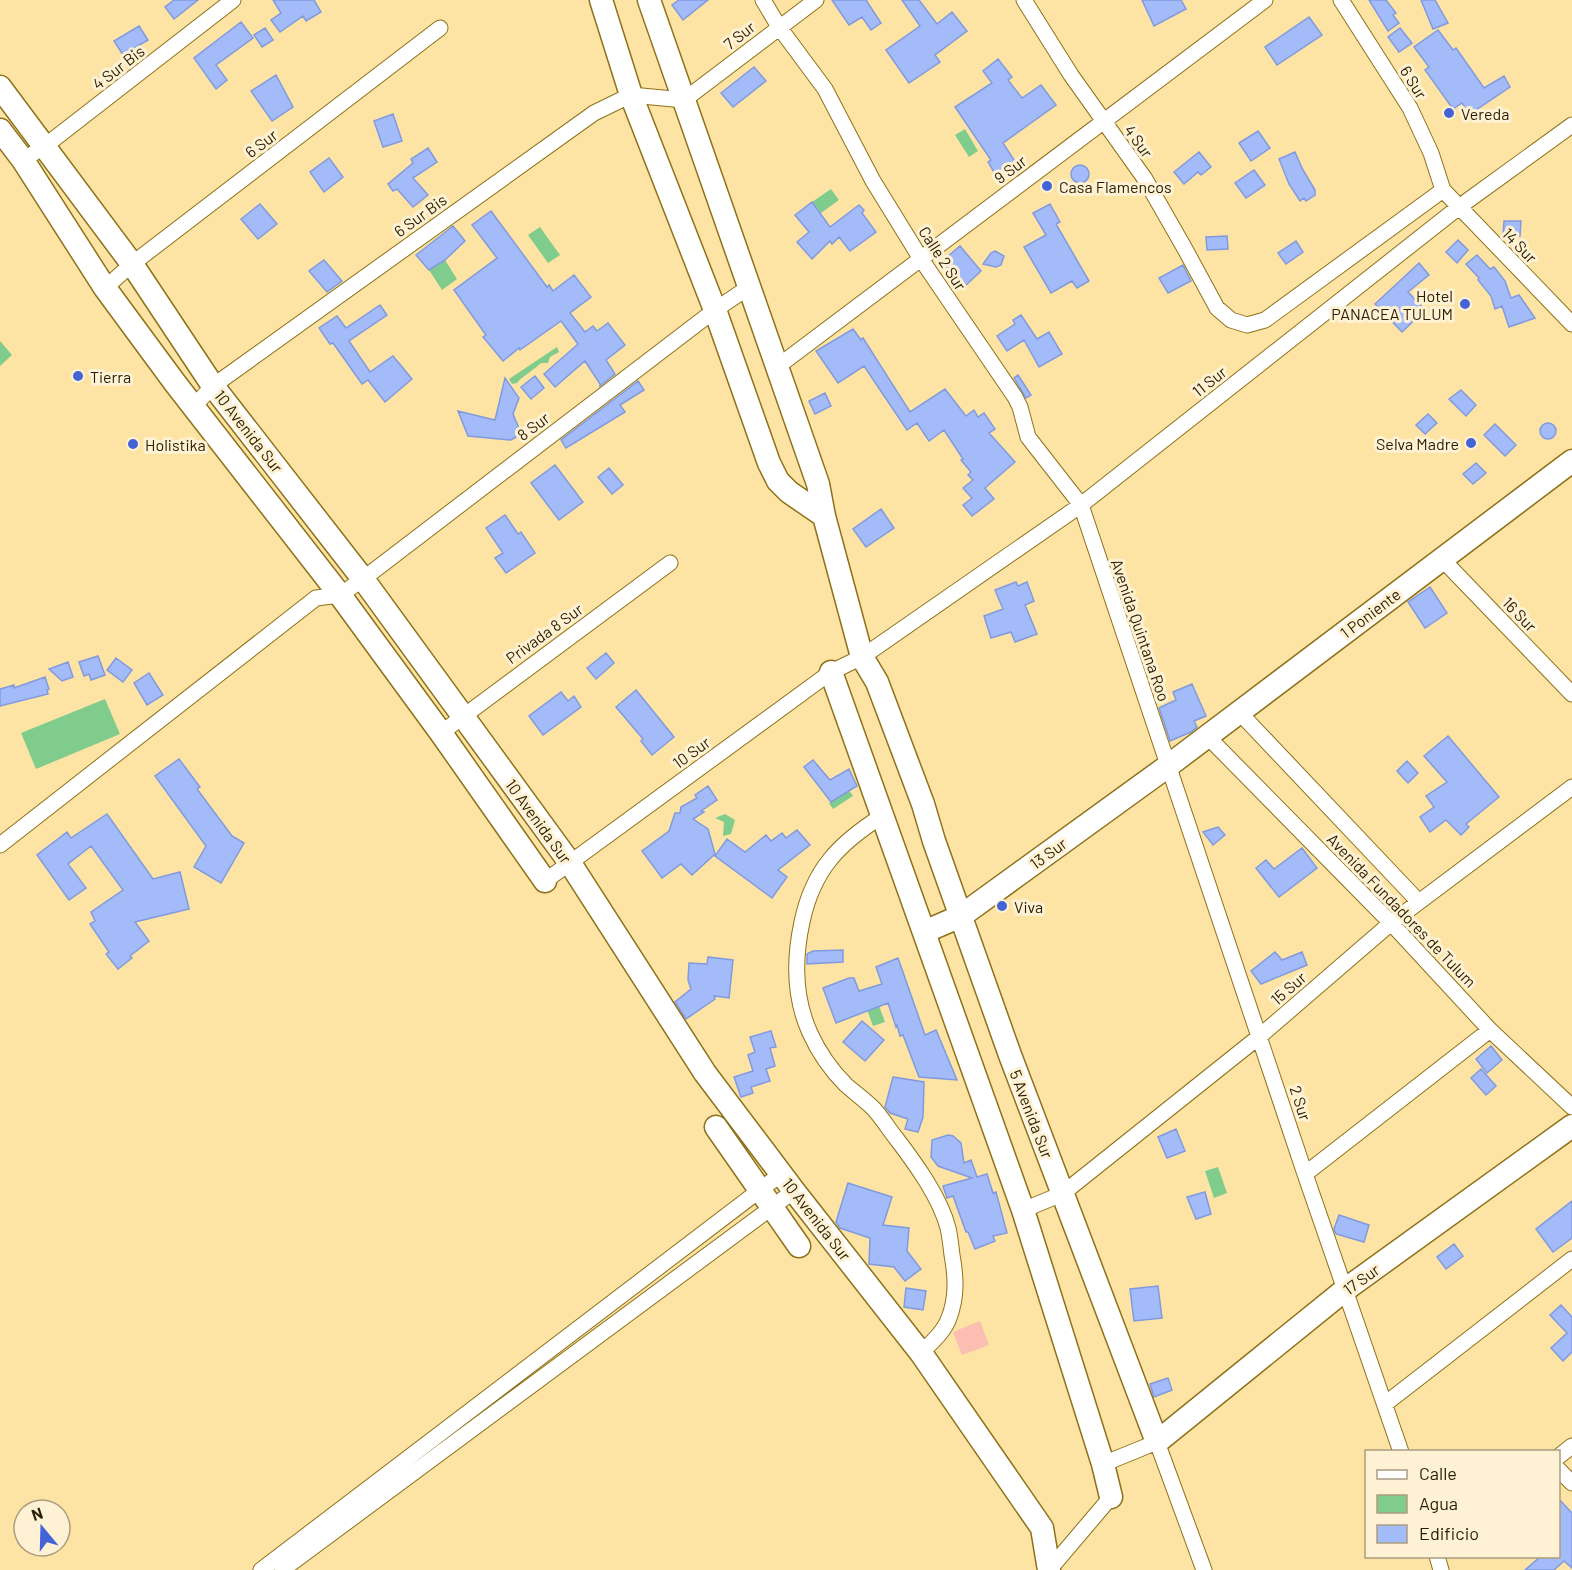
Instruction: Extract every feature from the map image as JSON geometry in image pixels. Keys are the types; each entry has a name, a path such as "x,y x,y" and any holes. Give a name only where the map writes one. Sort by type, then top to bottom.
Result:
{"street":[{"name":"4 Sur Bis","path":"23,160 45,146 233,0"},
{"path":"601,0 631,95 715,310 770,463 778,481 789,492 824,516"},
{"name":"5 Avenida Sur","path":"650,0 818,484 824,516 862,657 877,682 923,804 1010,1055 1204,1570"},
{"name":"Calle 2 Sur","path":"763,0 779,27 825,89 867,172 921,259 1015,397 1028,437 1081,505"},
{"name":"7 Sur","path":"684,100 816,0"},
{"name":"4 Sur","path":"1024,0 1103,122 1145,179 1217,308 1231,320 1247,325 1265,320 1443,190"},
{"name":"9 Sur","path":"777,367 1265,0"},
{"name":"6 Sur","path":"1341,0 1410,108 1431,153 1443,190"},
{"name":"6 Sur","path":"105,288 132,264 440,28"},
{"name":"10 Avenida Sur","path":"0,87 132,264 213,386 363,579 570,863 705,1072 788,1183 921,1353 1042,1528 1049,1570"},
{"path":"631,95 684,100"},
{"name":"6 Sur Bis","path":"194,406 213,386 594,113 631,95"},
{"name":"11 Sur","path":"862,657 1081,505 1459,207 1572,125"},
{"path":"0,130 23,160 105,288 340,595 545,881"},
{"name":"14 Sur","path":"1443,190 1572,324"},
{"name":"8 Sur","path":"340,595 715,310 749,287"},
{"name":"1 Poniente","path":"1168,766 1572,461"},
{"name":"Avenida Quintana Roo","path":"1081,505 1168,766"},
{"name":"16 Sur","path":"1442,559 1572,694"},
{"name":"Privada 8 Sur","path":"441,733 670,563"},
{"path":"0,845 316,598 340,595"},
{"name":"10 Sur","path":"545,881 831,672 862,657"},
{"path":"831,672 1023,1210 1103,1464 1111,1497 1049,1570"},
{"path":"1239,712 1419,902"},
{"name":"Avenida Fundadores de Tulum","path":"1207,736 1391,923 1490,1030 1572,1107"},
{"name":"13 Sur","path":"924,932 961,916 1168,766"},
{"name":"2 Sur","path":"1168,766 1400,1450"},
{"name":"15 Sur","path":"1023,1210 1062,1194 1260,1036 1391,923 1572,787"},
{"path":"882,816 838,849 822,870 809,895 803,917 797,942 796,970 800,1008 810,1034 830,1068 873,1108 915,1163 933,1193 948,1226 955,1272 955,1294 949,1320 938,1337 921,1353"},
{"path":"1305,1174 1490,1030"},
{"name":"17 Sur","path":"1157,1442 1346,1289 1572,1126"},
{"path":"716,1127 799,1246"},
{"path":"261,1570 788,1183"},
{"path":"282,1570 788,1183"},
{"path":"1385,1404 1572,1259"},
{"path":"1103,1464 1157,1442"},
{"path":"1560,1455 1572,1446"},
{"path":"1560,1471 1572,1483"}],"shaded area":[{"path":"980,1321 989,1345 962,1355 953,1332"}],"water":[{"path":"965,129 978,151 969,157 955,135"},
{"path":"831,189 839,200 821,213 812,202"},
{"path":"540,227 560,255 548,263 528,235"},
{"path":"445,260 457,279 442,290 429,270"},
{"path":"0,341 12,355 0,366"},
{"path":"557,347 559,352 550,357 548,363 541,363 517,383 512,384 509,379"},
{"path":"105,699 120,734 36,769 21,733"},
{"path":"849,790 853,796 833,809 829,803"},
{"path":"725,814 735,820 731,834 723,836 724,822 715,818"},
{"path":"873,989 885,1022 873,1026 861,993"},
{"path":"1218,1167 1227,1193 1214,1198 1205,1171"}],"building":[{"path":"174,0 198,0 174,19 165,7"},
{"path":"273,0 314,0 321,12 306,21 303,16 280,32 271,20 281,13"},
{"path":"679,0 708,0 683,20 672,5"},
{"path":"832,0 866,0 881,23 871,30 862,17 849,25"},
{"path":"902,0 919,0 937,24 952,12 967,31 935,55 940,62 909,83 886,50 920,26"},
{"path":"1142,0 1181,0 1186,9 1154,26"},
{"path":"1369,0 1386,0 1396,13 1393,15 1399,23 1388,31"},
{"path":"1421,0 1435,0 1448,23 1433,29"},
{"path":"1309,17 1322,35 1277,65 1265,47"},
{"path":"241,22 253,38 216,65 227,80 216,89 194,58"},
{"path":"139,26 148,40 123,55 114,41"},
{"path":"265,28 273,40 262,47 254,35"},
{"path":"1400,28 1412,43 1399,52 1388,37"},
{"path":"1438,30 1453,50 1456,48 1484,88 1504,76 1510,87 1470,114 1462,103 1453,109 1425,70 1429,67 1414,47"},
{"path":"998,59 1012,77 1008,80 1022,98 1041,85 1056,105 1003,143 1018,166 998,179 988,162 991,160 955,107 992,83 983,71"},
{"path":"754,67 766,81 733,107 721,93"},
{"path":"276,75 293,107 272,121 251,91"},
{"path":"393,114 402,141 383,147 374,121"},
{"path":"1258,131 1270,148 1251,161 1239,143"},
{"path":"428,148 437,162 413,178 428,195 413,207 397,189 393,191 388,184 413,163 411,159"},
{"path":"1199,152 1211,167 1201,175 1198,172 1184,184 1174,172"},
{"path":"1295,152 1315,190 1315,195 1306,201 1304,198 1300,201 1289,184 1279,159"},
{"path":"329,158 343,177 324,192 310,172"},
{"path":"1080,165 1086,168 1089,174 1086,180 1080,183 1074,180 1071,174 1074,168"},
{"path":"1254,170 1265,185 1246,198 1235,183"},
{"path":"812,202 830,227 859,205 876,232 850,251 839,237 832,244 830,241 812,259 797,242 809,232 795,215"},
{"path":"260,204 277,224 258,239 241,219"},
{"path":"1050,204 1060,222 1056,224 1089,281 1077,288 1072,281 1051,293 1024,247 1046,235 1033,213"},
{"path":"491,211 547,287 549,285 553,291 574,275 591,297 570,313 585,332 593,326 597,331 608,323 625,345 606,360 615,374 600,386 585,361 555,387 544,374 578,344 561,321 503,361 483,337 486,335 454,290 497,258 472,225"},
{"path":"1504,221 1521,221 1520,236 1503,235"},
{"path":"453,226 465,241 445,260 429,270 416,255"},
{"path":"1227,236 1228,249 1207,250 1206,237"},
{"path":"1458,240 1468,250 1457,263 1446,252"},
{"path":"1296,241 1303,252 1286,264 1278,253"},
{"path":"960,246 981,271 964,287 955,277 952,279 939,264"},
{"path":"995,251 1004,256 1001,265 996,267 983,264 991,253"},
{"path":"1477,255 1490,269 1494,267 1505,281 1511,298 1519,295 1535,318 1509,327 1502,306 1495,309 1491,296 1466,264"},
{"path":"324,260 342,281 327,292 309,271"},
{"path":"1419,263 1429,275 1408,292 1425,310 1402,332 1375,304"},
{"path":"1183,265 1191,281 1168,293 1159,278"},
{"path":"380,305 387,315 349,341 370,372 393,356 412,379 385,402 368,380 362,384 333,343 330,344 319,328 337,316 346,328"},
{"path":"1021,315 1037,339 1049,332 1062,354 1039,367 1024,340 1007,351 997,336 1015,324 1013,320"},
{"path":"853,329 861,340 863,338 910,412 945,389 966,416 974,410 978,417 984,413 995,429 989,433 1015,462 985,488 994,499 972,516 963,505 972,498 963,488 973,480 968,475 971,472 961,460 963,459 944,430 929,441 917,423 907,430 864,366 838,383 816,351"},
{"path":"1018,375 1031,395 1026,398 1014,378"},
{"path":"535,376 544,388 531,399 521,387"},
{"path":"505,378 519,398 513,414 519,435 511,440 468,436 458,411 495,420"},
{"path":"638,381 644,390 620,405 625,412 566,448 561,440"},
{"path":"1461,390 1476,405 1466,416 1449,399"},
{"path":"825,393 831,406 815,414 809,401"},
{"path":"1428,414 1437,423 1425,434 1416,425"},
{"path":"1545,423 1551,423 1556,431 1554,437 1545,439 1540,434 1540,428"},
{"path":"1495,424 1516,445 1505,456 1484,435"},
{"path":"1476,463 1486,473 1473,484 1463,474"},
{"path":"555,465 583,502 559,520 531,483"},
{"path":"609,468 623,485 612,494 598,477"},
{"path":"881,509 894,528 866,547 853,529"},
{"path":"505,515 518,534 521,532 535,553 506,573 495,558 503,553 486,528"},
{"path":"1016,582 1018,586 1027,582 1034,601 1025,605 1037,634 1015,642 1011,632 991,638 984,616 1003,609 995,590"},
{"path":"1430,587 1447,613 1425,628 1408,602"},
{"path":"606,653 614,663 596,679 587,668"},
{"path":"98,656 105,675 91,680 89,674 84,676 79,662"},
{"path":"116,658 132,670 123,682 107,670"},
{"path":"68,662 73,677 62,681 49,669"},
{"path":"149,673 163,695 147,705 134,683"},
{"path":"45,677 49,689 48,694 0,706 0,689 14,685 14,688"},
{"path":"1192,684 1206,716 1194,721 1197,727 1191,732 1170,741 1159,708 1176,700 1173,692"},
{"path":"636,690 674,737 652,755 641,741 643,739 616,707"},
{"path":"561,692 568,701 574,696 581,707 543,735 529,716"},
{"path":"1448,736 1499,797 1466,824 1469,827 1461,835 1446,820 1430,832 1420,817 1434,807 1426,796 1447,782 1424,756"},
{"path":"179,759 200,787 197,789 232,836 244,843 221,883 194,867 206,846 155,776"},
{"path":"813,760 830,780 849,769 857,786 831,802 804,767"},
{"path":"1407,761 1418,773 1408,783 1397,771"},
{"path":"708,786 717,800 693,819 708,829 715,854 692,875 681,864 662,878 642,851 669,831 675,813 680,813 681,807 697,798 695,795"},
{"path":"107,814 153,879 180,872 189,909 135,922 149,941 118,969 106,954 109,952 90,924 95,921 91,912 123,890 91,846 68,864 86,888 69,900 37,855 67,832 71,838"},
{"path":"1218,827 1225,835 1213,845 1203,832"},
{"path":"797,830 810,845 778,870 787,877 772,898 715,856 727,839 745,852 766,835 771,841 782,833 786,838"},
{"path":"1302,848 1317,868 1279,897 1256,868 1266,860 1274,869"},
{"path":"843,950 843,962 807,964 807,954 813,951"},
{"path":"1275,952 1282,960 1302,952 1307,965 1261,984 1251,971"},
{"path":"708,957 733,960 729,998 714,996 715,999 686,1019 675,1002 691,989 688,980 689,963 707,964"},
{"path":"898,958 925,1035 936,1030 957,1080 919,1077 903,1035 900,1036 897,1025 896,1027 888,1003 836,1023 823,988 849,978 854,978 859,991 882,984 876,967"},
{"path":"862,1021 884,1040 865,1061 843,1042"},
{"path":"771,1031 776,1047 770,1048 775,1066 766,1069 770,1081 751,1087 753,1093 741,1097 734,1077 753,1071 748,1055 755,1052 750,1037"},
{"path":"1491,1046 1502,1060 1487,1073 1476,1059"},
{"path":"1481,1069 1496,1086 1486,1095 1471,1078"},
{"path":"893,1077 924,1082 923,1117 918,1132 905,1129 908,1119 890,1113 885,1107"},
{"path":"1176,1129 1185,1151 1167,1158 1158,1137"},
{"path":"948,1135 961,1143 964,1163 971,1160 977,1177 987,1174 993,1193 996,1192 1007,1233 993,1236 995,1241 975,1249 953,1196 947,1198 943,1186 972,1178 938,1166 931,1157 932,1140"},
{"path":"848,1183 892,1197 883,1225 909,1228 907,1251 921,1269 905,1281 894,1267 869,1264 870,1238 840,1228 836,1222"},
{"path":"1205,1192 1211,1214 1196,1219 1187,1197"},
{"path":"1572,1201 1572,1238 1553,1252 1536,1229"},
{"path":"1339,1215 1369,1225 1364,1242 1336,1234 1334,1229"},
{"path":"1454,1244 1463,1256 1446,1269 1437,1257"},
{"path":"1158,1286 1162,1318 1134,1321 1130,1289"},
{"path":"906,1288 926,1291 923,1310 904,1307"},
{"path":"1561,1305 1572,1317 1572,1352 1563,1361 1551,1348 1567,1333 1550,1315"},
{"path":"1168,1378 1172,1390 1154,1397 1150,1384"},
{"path":"1560,1500 1572,1513 1572,1568 1564,1561 1554,1570 1525,1570 1539,1558 1560,1558"}],"place":[{"name":"Vereda","path":"1449,113"},
{"name":"Casa Flamencos","path":"1047,186"},
{"name":"Hotel PANACEA TULUM","path":"1465,304"},
{"name":"Tierra","path":"78,376"},
{"name":"Selva Madre","path":"1471,443"},
{"name":"Holistika","path":"133,444"},
{"name":"Viva","path":"1002,906"}]}
